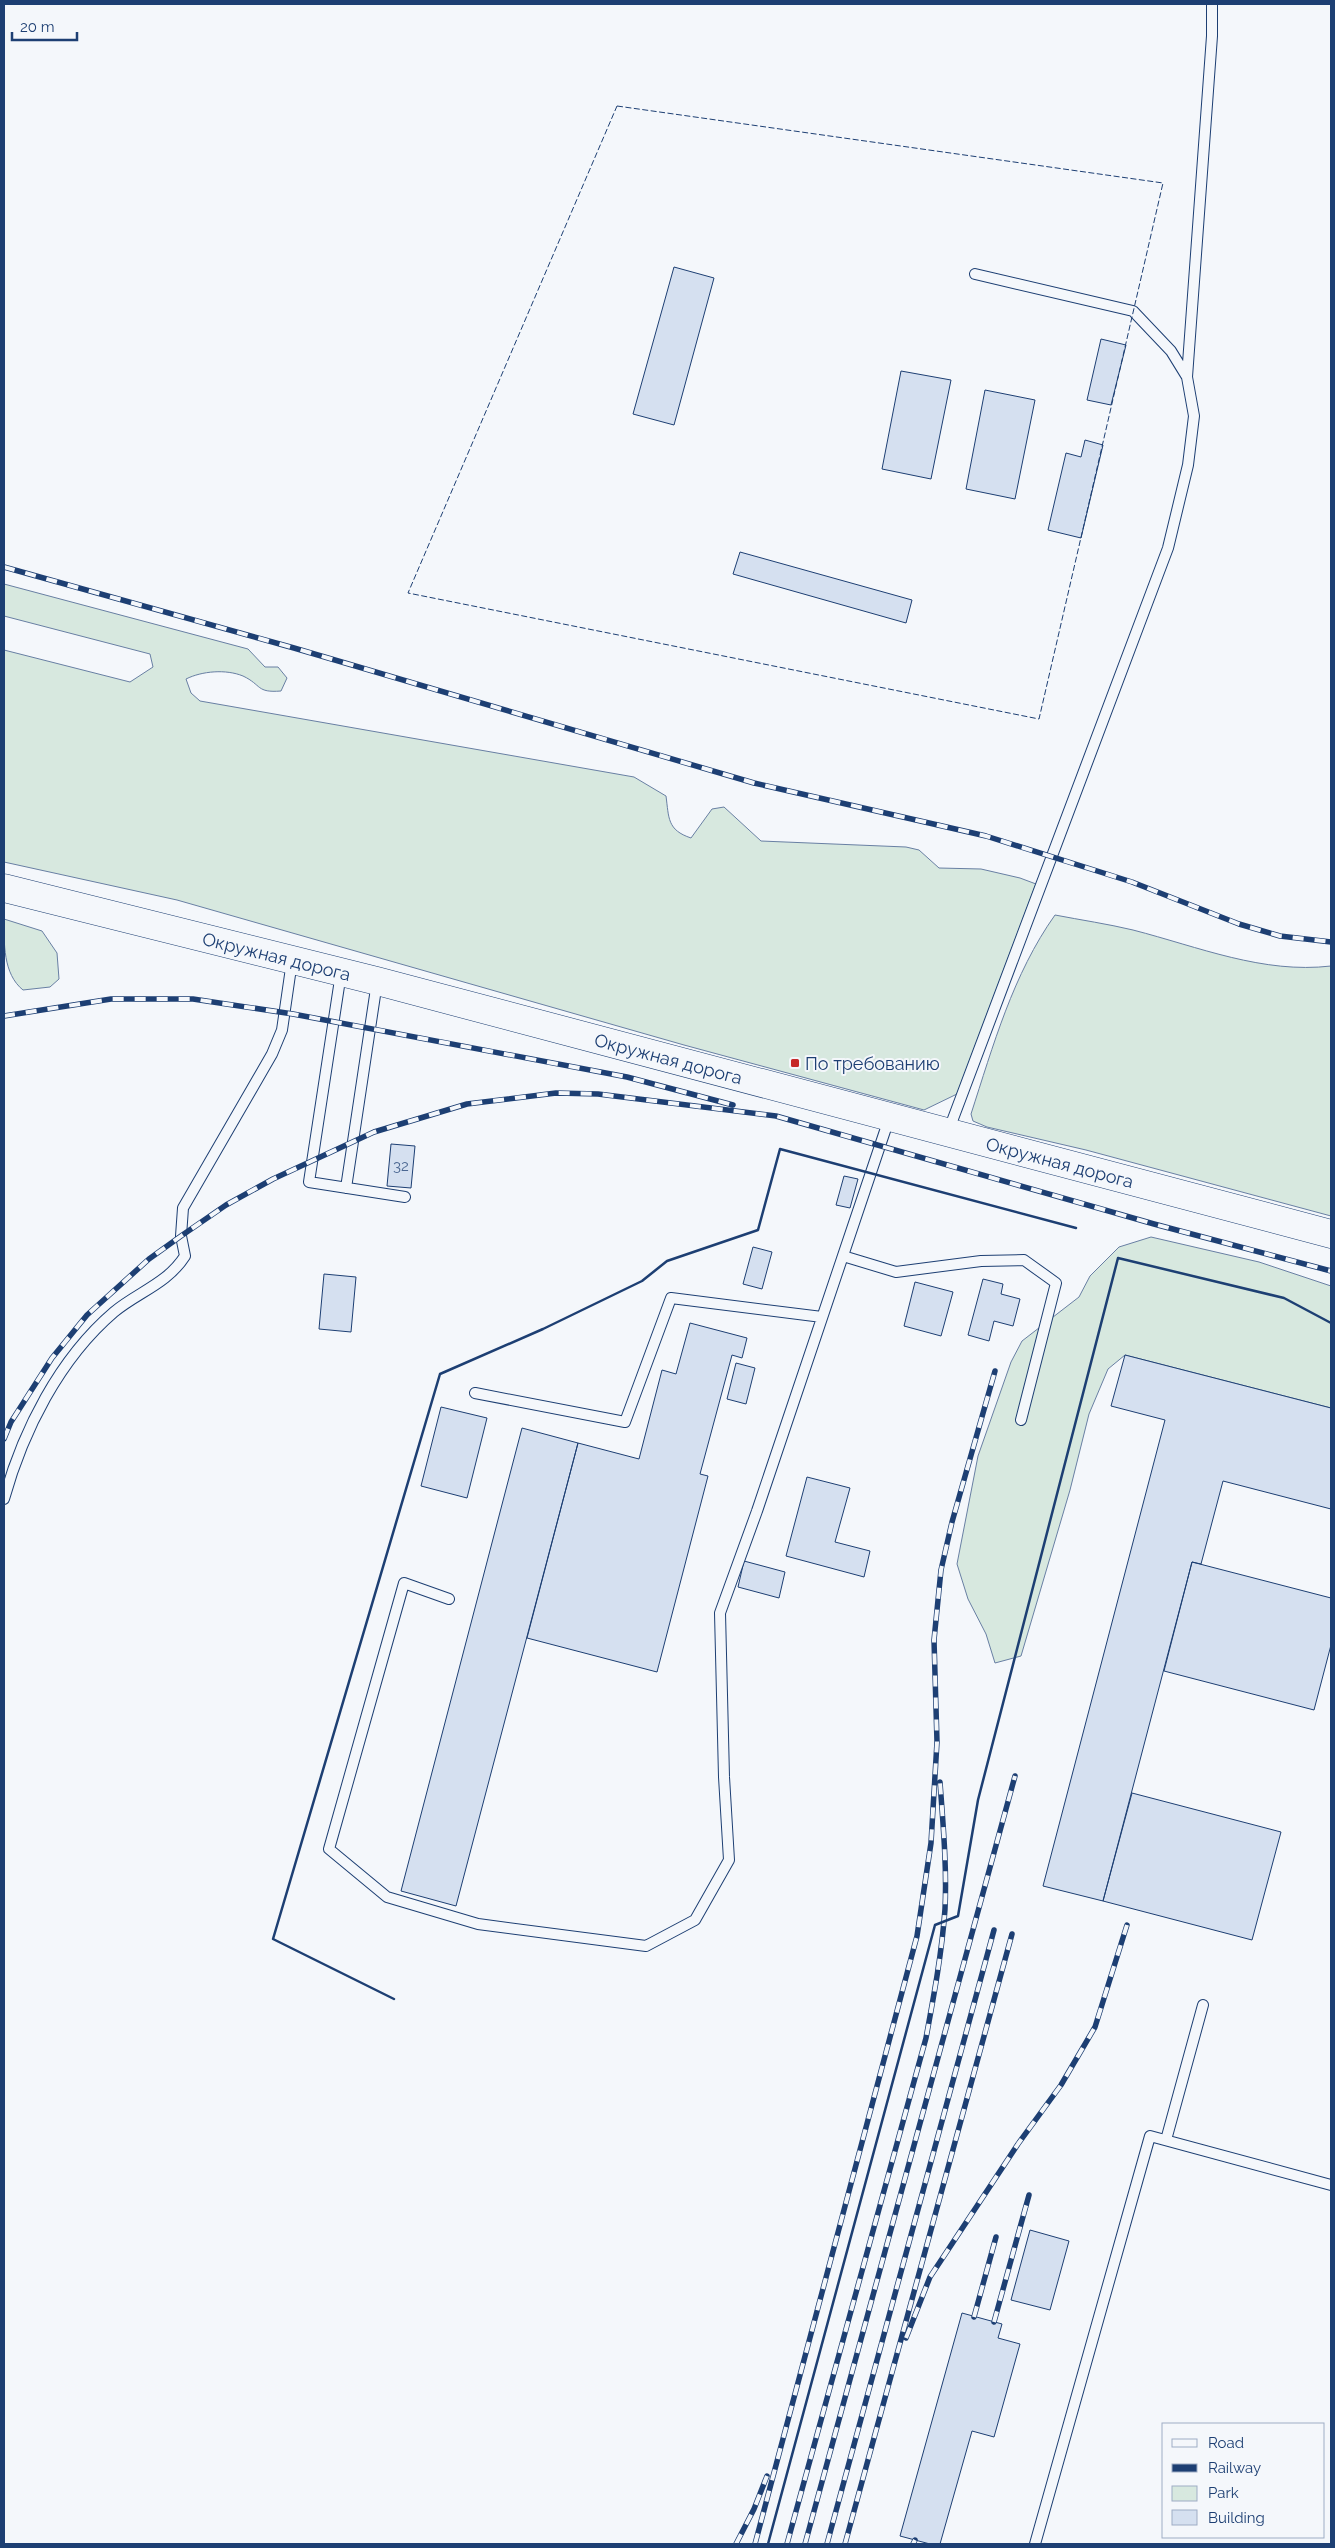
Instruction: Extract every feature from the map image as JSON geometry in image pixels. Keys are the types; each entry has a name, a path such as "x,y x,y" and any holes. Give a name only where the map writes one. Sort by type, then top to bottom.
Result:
{"main road":[{"name":"Окружная дорога","path":"4,888 377,981 1331,1234"}],"lane":[{"path":"948,1133 1168,548 1188,465 1194,416 1187,377 1212,36 1212,4"},
{"path":"975,274 1133,311 1171,351 1187,377"},
{"path":"4,1499 36,1414 76,1352 114,1312 175,1271 185,1256 181,1236 183,1208 272,1054 282,1030 292,960"},
{"path":"341,972 309,1182 405,1197"},
{"path":"346,1188 377,981"},
{"path":"449,1599 404,1583 329,1849 387,1897 478,1924 646,1946 695,1920 728,1860 720,1613 757,1511 889,1118"},
{"path":"843,1256 896,1272 981,1261 1024,1260 1056,1283 1021,1420"},
{"path":"474,1393 625,1422 671,1298 822,1317"},
{"path":"1166,2140 1203,2005"},
{"path":"1035,2544 1150,2136 1331,2185"}],"green space":[{"path":"4,584 248,649 265,667 278,667 287,678 281,691 267,691 243,676 229,672 199,674 186,679 191,693 200,701 634,777 666,796 669,817 673,827 683,835 691,838 712,809 724,807 761,841 906,847 919,850 939,868 981,869 1020,878 1036,884 957,1094 924,1110 684,1045 177,900 4,862 4,650 130,682 153,667 150,654 4,616"},
{"path":"1055,915 1133,930 1256,963 1306,967 1331,966 1331,1216 1086,1150 987,1127 973,1121 971,1114 1006,1011 1027,961"},
{"path":"4,919 42,931 57,953 59,979 50,987 23,990 16,983 6,958"},
{"path":"1151,1237 1259,1262 1331,1286 1331,1408 1125,1355 1108,1369 1089,1414 1070,1490 1021,1656 995,1663 986,1634 968,1599 957,1564 978,1456 1011,1362 1022,1341 1079,1297 1090,1276 1119,1247"}],"building":[{"path":"674,267 714,278 674,425 633,414"},
{"path":"1101,339 1126,345 1111,405 1087,400"},
{"path":"901,371 951,380 931,479 882,469"},
{"path":"985,390 1035,400 1015,499 966,489"},
{"path":"1085,440 1103,445 1081,538 1048,530 1066,453 1081,457"},
{"path":"740,552 912,600 906,623 733,574"},
{"path":"391,1144 415,1146 411,1188 387,1186"},
{"path":"844,1176 858,1179 850,1208 836,1205"},
{"path":"753,1247 772,1252 762,1289 743,1284"},
{"path":"324,1274 356,1277 351,1332 319,1329"},
{"path":"983,1279 1003,1284 1001,1294 1020,1299 1013,1326 994,1321 989,1341 968,1335"},
{"path":"915,1282 953,1292 941,1336 904,1326"},
{"path":"690,1323 747,1338 742,1358 732,1355 700,1474 708,1476 657,1672 527,1638 578,1443 639,1459 662,1370 676,1374"},
{"path":"1125,1355 1331,1408 1331,1509 1223,1481 1201,1564 1192,1562 1103,1901 1043,1886 1165,1420 1111,1406"},
{"path":"736,1363 755,1368 746,1404 727,1399"},
{"path":"441,1407 487,1418 467,1498 421,1486"},
{"path":"522,1428 578,1443 456,1906 401,1891"},
{"path":"807,1477 850,1488 835,1542 870,1551 864,1577 786,1556"},
{"path":"744,1561 785,1572 779,1598 738,1587"},
{"path":"1192,1562 1331,1598 1331,1645 1314,1710 1164,1671"},
{"path":"1132,1793 1281,1832 1252,1940 1103,1901"},
{"path":"1030,2230 1069,2241 1050,2310 1011,2300"},
{"path":"962,2313 1002,2324 998,2338 1020,2344 994,2437 972,2431 940,2544 930,2544 900,2536"}],"railway":[{"path":"4,567 294,648 754,783 986,836 1132,882 1239,924 1280,936 1331,942"},
{"path":"4,1016 111,999 193,999 293,1014 627,1077 733,1105"},
{"path":"4,1439 11,1422 52,1358 87,1315 149,1259 226,1205 273,1179 374,1132 467,1104 556,1093 598,1094 776,1116 1154,1224 1331,1271"},
{"path":"755,2544 917,1936 931,1843 937,1742 934,1640 941,1570 952,1522 995,1371"},
{"path":"805,2544 1015,1776"},
{"path":"787,2544 926,2038 940,1957 945,1909 945,1861 940,1782"},
{"path":"906,2338 930,2277 1018,2144 1061,2085 1095,2027 1127,1925"},
{"path":"827,2544 994,1930"},
{"path":"845,2544 1012,1934"},
{"path":"994,2322 1029,2195"},
{"path":"974,2317 996,2237"},
{"path":"736,2544 754,2509 767,2476"},
{"path":"913,2544 915,2540"}],"fence":[{"path":"617,106 1163,183 1039,719 408,593 617,106"}],"wall":[{"path":"394,1999 273,1939 440,1374 543,1329 642,1281 667,1261 758,1230 780,1149 1076,1228"},
{"path":"768,2544 935,1925 958,1916 978,1800 1118,1258 1284,1298 1331,1323"}],"place":[{"name":"По требованию","path":"795,1063"}]}
